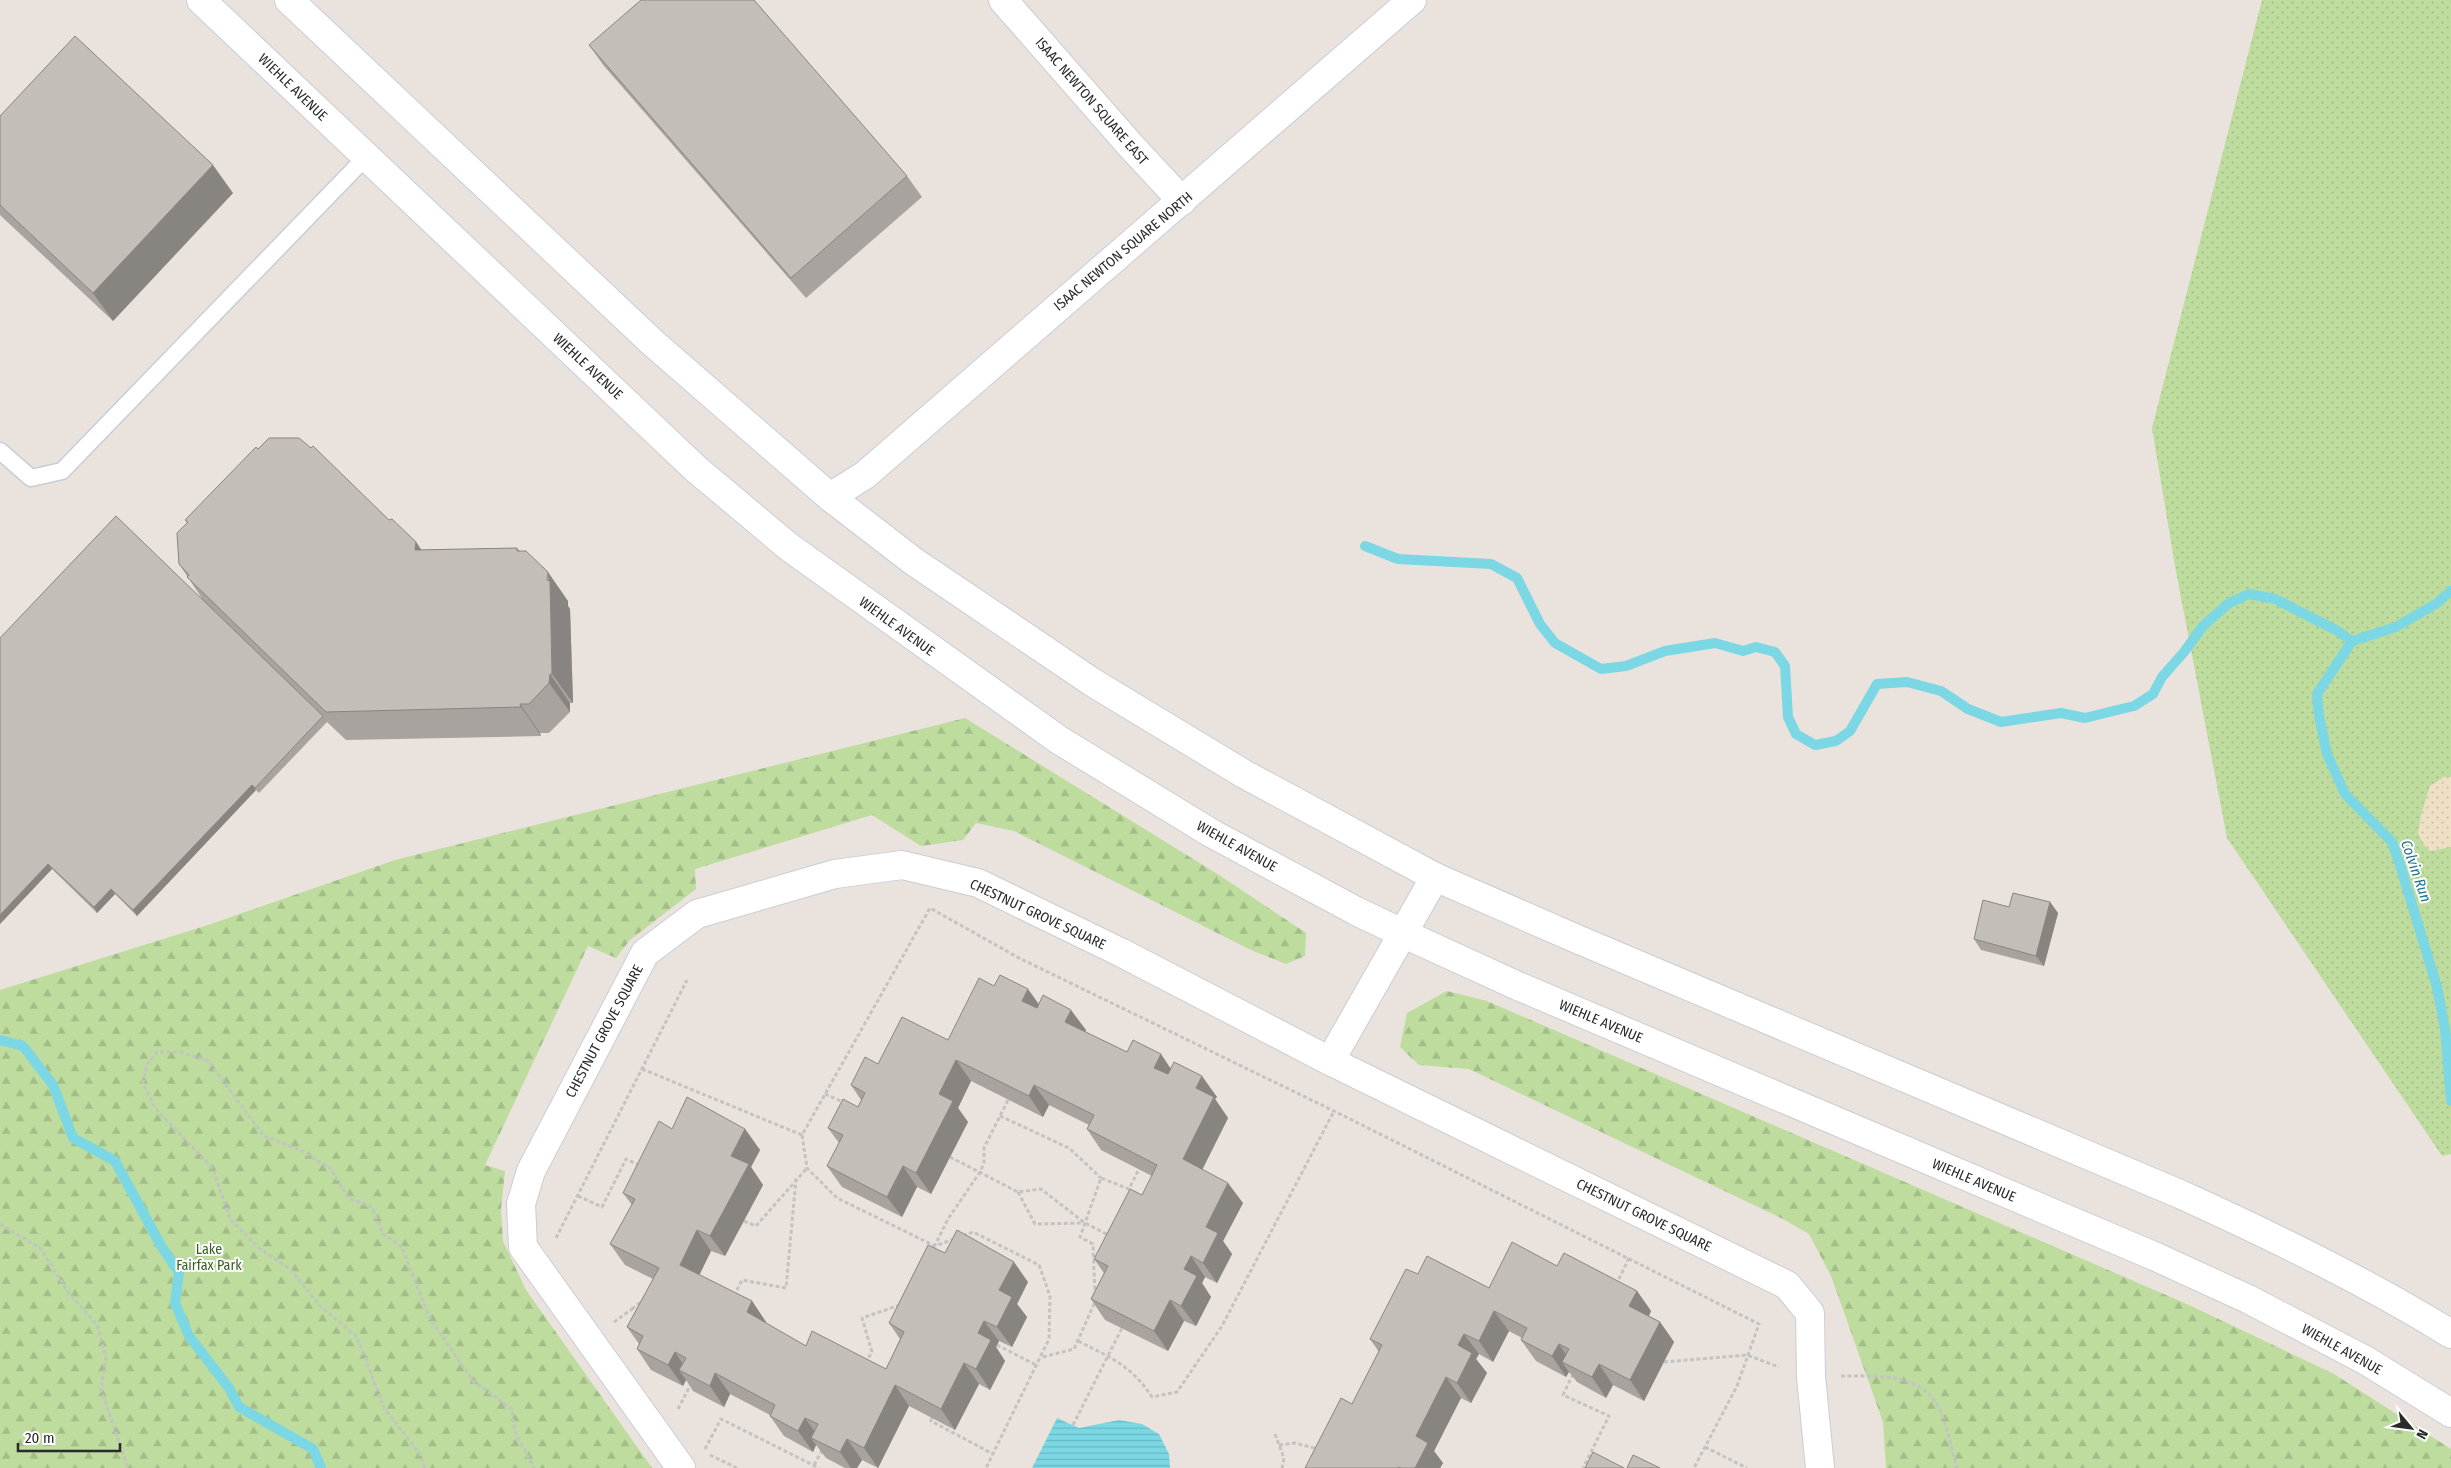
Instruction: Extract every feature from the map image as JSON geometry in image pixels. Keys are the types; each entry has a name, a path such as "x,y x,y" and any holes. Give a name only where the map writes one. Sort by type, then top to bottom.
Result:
{"main road":[{"name":"WIEHLE AVENUE","path":"201,0 696,469 789,547 890,622 1058,740 1212,833 1356,911 1518,986 2154,1256 2248,1299 2365,1360 2451,1413"},
{"path":"289,0 653,344 830,496 914,561 1092,682 1244,774 1435,876 1577,939 2200,1203 2295,1247 2396,1301 2451,1334"},
{"name":"ISAAC NEWTON SQUARE EAST","path":"1003,0 1182,202"},
{"name":"ISAAC NEWTON SQUARE NORTH","path":"830,496 865,475 1135,239 1182,202 1412,0"},
{"name":"CHESTNUT GROVE SQUARE","path":"681,1468 522,1247 520,1204 531,1171 645,953 697,914 835,874 902,865 978,883 1122,953 1330,1060 1787,1285 1810,1313 1810,1377 1820,1468"},
{"path":"1330,1060 1435,876"}],"lane":[{"path":"0,451 31,478 62,471 366,157"}],"path":[{"path":"986,1468 1038,1366 1049,1339 1050,1296 1038,1265 973,1232 935,1246 837,1198 807,1168 802,1135 930,908 1018,958 1334,1111 1759,1324 1736,1386 1694,1468"},
{"path":"554,1242 687,980"},
{"path":"425,1468 419,1453 384,1408 357,1337 322,1307 291,1270 259,1248 230,1219 212,1169 155,1108 143,1083 146,1064 158,1052 181,1052 208,1061 264,1136 302,1151 331,1169 348,1198 372,1207 383,1234 402,1247 429,1317 473,1381 512,1409 515,1432 534,1468"},
{"path":"642,1069 802,1135"},
{"path":"825,1094 851,1106"},
{"path":"931,1254 948,1219 980,1172 984,1163 984,1148 1008,1100"},
{"path":"1078,1341 1123,1364 1142,1382 1152,1397 1177,1392 1222,1326 1334,1111"},
{"path":"1000,1116 1069,1148 1101,1178 1129,1189 1139,1169"},
{"path":"950,1157 1018,1192 1035,1224 1085,1223"},
{"path":"578,1196 602,1207 626,1160 649,1170"},
{"path":"744,1221 756,1226 807,1168"},
{"path":"1042,1357 1074,1349 1095,1304 1093,1244 1080,1237 1101,1178"},
{"path":"730,1304 742,1280 786,1288 796,1179"},
{"path":"1018,1192 1041,1189 1085,1223 1118,1240"},
{"path":"0,1224 40,1248 69,1294 97,1325 106,1358 101,1390 128,1468"},
{"path":"1612,1291 1629,1258"},
{"path":"609,1325 648,1296"},
{"path":"862,1370 872,1352 862,1318 908,1302"},
{"path":"632,1309 640,1313"},
{"path":"1073,1425 1106,1356 1122,1328"},
{"path":"997,1345 1038,1366"},
{"path":"1664,1362 1747,1356 1784,1369"},
{"path":"1576,1367 1563,1394 1609,1416 1583,1468"},
{"path":"676,1414 695,1376"},
{"path":"1810,1377 1879,1376 1906,1380 1925,1391 1939,1408 1957,1468"},
{"path":"932,1418 931,1421 993,1454"},
{"path":"736,1468 704,1452 721,1419 819,1468"},
{"path":"1274,1434 1284,1458 1282,1468"},
{"path":"814,1465 827,1442"},
{"path":"1278,1445 1295,1443 1320,1449"},
{"path":"1705,1446 1747,1468"}],"green space":[{"path":"2262,0 2451,0 2451,1154 2442,1156 2227,838 2175,566 2152,428"},
{"name":"Lake Fairfax Park","path":"965,718 1219,875 1306,933 1305,956 1286,964 1251,950 1014,831 976,823 963,840 921,846 872,815 695,869 696,889 630,940 616,958 588,946 485,1165 505,1171 501,1209 503,1241 526,1290 652,1468 0,1468 0,990 208,925 395,860"},
{"path":"1447,991 1487,1001 2189,1305 2334,1374 2451,1449 2451,1468 1886,1468 1883,1422 1831,1276 1809,1234 1785,1220 1469,1069 1419,1065 1400,1047 1407,1013"}],"sand":[{"path":"2444,777 2451,777 2451,847 2430,851 2423,844 2418,833 2421,815 2430,786"}],"water":[{"path":"1057,1418 1079,1428 1119,1420 1142,1424 1159,1434 1169,1454 1170,1468 1032,1468"}],"building":[{"path":"641,0 754,0 907,176 791,278 589,45"},
{"path":"75,36 213,165 93,293 0,205 0,116"},
{"path":"269,438 299,438 311,448 313,446 389,520 392,519 416,542 415,550 517,548 517,551 526,551 548,572 547,580 550,581 552,674 550,674 549,683 529,704 520,704 521,707 326,712 187,577 189,575 179,564 177,533 188,522 185,520 256,447 258,449"},
{"path":"116,516 323,716 255,788 252,785 133,910 111,889 94,907 48,864 0,915 0,638"},
{"path":"2013,893 2050,902 2036,956 1974,939 1983,900 2009,907"},
{"path":"1000,975 1028,989 1022,1001 1037,1008 1043,995 1071,1010 1065,1022 1127,1052 1133,1040 1161,1054 1154,1068 1168,1074 1174,1062 1202,1076 1196,1088 1214,1097 1183,1159 1228,1183 1206,1227 1218,1233 1203,1263 1191,1256 1184,1269 1197,1276 1181,1306 1170,1300 1154,1331 1091,1299 1108,1266 1094,1259 1130,1189 1142,1195 1157,1165 1087,1129 1094,1115 1034,1085 1029,1096 956,1060 939,1094 953,1101 916,1173 903,1166 887,1197 827,1166 843,1135 828,1128 843,1099 858,1107 865,1093 851,1085 865,1057 878,1064 902,1017 948,1040 979,978 994,986"},
{"path":"687,1097 745,1129 731,1156 749,1164 710,1236 697,1230 680,1265 752,1301 747,1312 806,1346 812,1331 886,1369 904,1332 889,1323 928,1245 945,1253 957,1230 1014,1262 999,1290 1012,1297 997,1327 984,1321 978,1333 991,1340 976,1369 964,1363 941,1409 895,1385 864,1448 847,1439 840,1452 811,1438 818,1424 805,1418 798,1431 770,1416 775,1405 715,1373 710,1386 679,1370 686,1358 675,1352 668,1365 637,1349 643,1336 627,1327 659,1268 610,1244 635,1199 623,1193 659,1121 672,1129"},
{"path":"1512,1242 1557,1266 1564,1253 1637,1291 1629,1306 1660,1322 1630,1380 1599,1364 1592,1377 1562,1362 1569,1349 1559,1344 1552,1356 1521,1340 1527,1328 1494,1311 1479,1341 1464,1334 1458,1345 1472,1353 1457,1383 1446,1377 1416,1436 1428,1443 1415,1468 1305,1468 1341,1398 1352,1404 1382,1345 1370,1339 1406,1269 1418,1274 1427,1256 1489,1288"},
{"path":"1593,1452 1624,1468 1585,1468"},
{"path":"1633,1455 1660,1468 1627,1468"}],"waterway":[{"path":"1365,546 1398,559 1491,564 1517,578 1540,624 1555,643 1601,669 1626,666 1665,651 1715,643 1743,651 1756,647 1775,652 1785,666 1788,717 1796,734 1815,745 1836,741 1850,731 1877,684 1907,682 1941,691 1968,709 2001,722 2061,713 2085,718 2134,706 2153,694 2162,677 2203,626 2229,603 2249,594 2275,599 2336,630 2352,641"},
{"name":"Colvin Run","path":"2451,591 2437,603 2396,627 2352,641 2317,694 2319,716 2327,754 2345,794 2392,842 2400,865 2437,987 2445,1029 2451,1101"},
{"path":"0,1040 23,1046 53,1085 73,1138 115,1161 160,1244 179,1273 175,1303 189,1336 229,1388 239,1407 313,1449 321,1468"}]}
